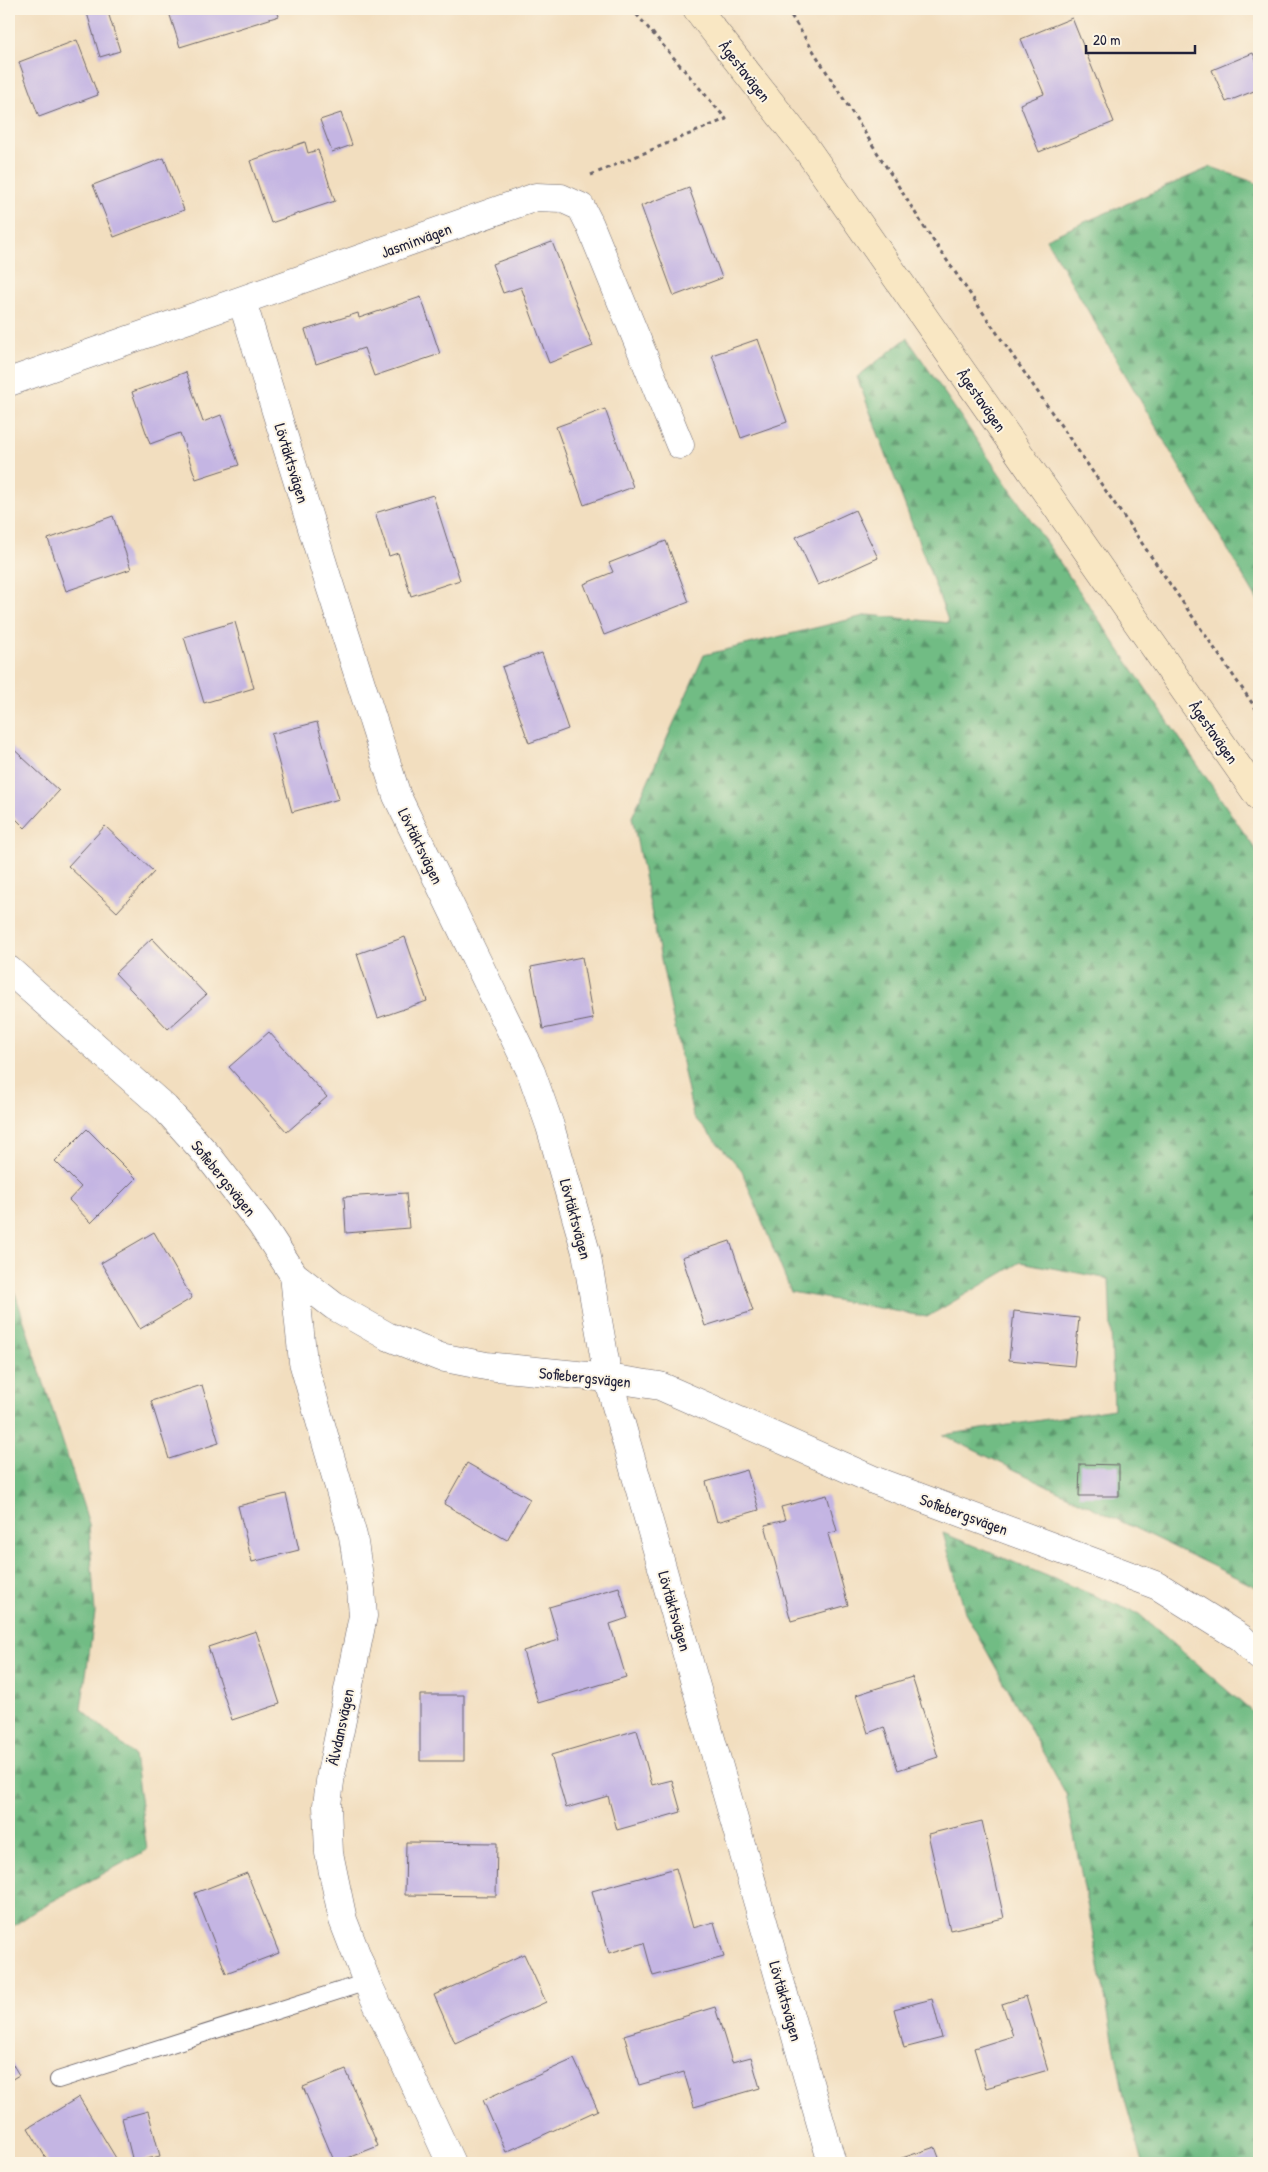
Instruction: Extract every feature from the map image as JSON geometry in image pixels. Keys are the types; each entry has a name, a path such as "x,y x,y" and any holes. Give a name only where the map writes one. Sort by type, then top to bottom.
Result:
{"main road":[{"name":"Ågestavägen","path":"697,9 806,148 1259,796"}],"street":[{"name":"Jasminvägen","path":"9,382 536,197 561,198 581,207 590,225 680,445"},
{"name":"Lövtäktsvägen","path":"242,301 397,796 531,1072 550,1126 586,1252 608,1378 832,2163"},
{"name":"Sofiebergsvägen","path":"9,970 165,1108 209,1157 249,1209 294,1275 334,1306 386,1336 440,1357 486,1366 608,1378 660,1386 876,1481 1158,1586 1241,1638 1259,1656"},
{"name":"Älvdansvägen","path":"294,1275 302,1362 353,1536 363,1616 331,1774 327,1805 329,1853 343,1920 367,1982 451,2163"}],"lane":[{"path":"58,2080 367,1982"}],"path":[{"path":"561,198 592,174 726,119 632,9"},
{"path":"787,9 926,230 1259,713"}],"green space":[{"path":"1211,167 1259,184 1259,603 1046,239"},
{"path":"907,338 1259,855 1259,1591 1256,1587 943,1435 1114,1409 1109,1279 1021,1262 927,1317 791,1292 741,1169 693,1116 632,817 704,655 868,615 949,623 857,377"},
{"path":"9,1286 15,1293 89,1524 95,1613 81,1709 134,1755 147,1850 38,1909 9,1929"},
{"path":"943,1533 1139,1614 1259,1718 1259,2163 1143,2163 1124,2096 1066,1794 965,1612"}],"building":[{"path":"107,9 120,51 100,57 87,13"},
{"path":"168,9 276,9 279,16 180,47"},
{"path":"1072,18 1114,122 1039,152 1020,104 1044,94 1021,39"},
{"path":"77,40 98,95 39,117 19,62"},
{"path":"1253,53 1259,67 1259,89 1226,102 1212,70"},
{"path":"341,113 352,145 332,152 320,120"},
{"path":"305,142 308,153 318,150 335,201 271,223 250,161"},
{"path":"164,158 184,210 114,237 93,185"},
{"path":"689,188 722,278 674,296 641,206"},
{"path":"552,242 593,346 549,363 521,287 503,293 492,264"},
{"path":"421,297 440,354 374,376 364,348 316,364 305,330 358,313 359,318"},
{"path":"758,339 787,422 741,438 712,355"},
{"path":"186,372 203,422 221,415 239,465 196,479 180,433 150,444 132,392"},
{"path":"605,409 633,487 584,505 556,427"},
{"path":"433,495 460,580 411,596 398,553 389,556 375,513"},
{"path":"855,510 878,558 818,585 796,537"},
{"path":"113,516 131,569 66,591 48,539"},
{"path":"666,541 689,602 604,635 584,584 613,572 609,563"},
{"path":"235,622 254,688 204,703 184,637"},
{"path":"542,653 568,729 529,743 502,667"},
{"path":"317,722 339,799 292,812 271,734"},
{"path":"9,745 59,791 25,828 9,812"},
{"path":"105,826 154,872 117,912 68,866"},
{"path":"405,937 427,1001 378,1018 357,954"},
{"path":"152,938 206,995 168,1029 115,973"},
{"path":"582,957 593,1019 543,1029 531,967"},
{"path":"269,1032 327,1097 287,1132 229,1067"},
{"path":"87,1129 136,1178 91,1223 69,1200 81,1187 55,1161"},
{"path":"406,1193 409,1228 346,1233 344,1197"},
{"path":"154,1232 192,1298 140,1329 101,1263"},
{"path":"730,1241 753,1311 705,1326 682,1257"},
{"path":"1014,1311 1079,1318 1074,1366 1009,1360"},
{"path":"202,1385 219,1443 169,1459 151,1401"},
{"path":"467,1463 530,1499 507,1540 444,1504"},
{"path":"1080,1464 1119,1465 1119,1496 1079,1496"},
{"path":"747,1470 759,1510 717,1522 706,1482"},
{"path":"286,1494 299,1550 252,1562 238,1506"},
{"path":"827,1495 837,1531 828,1534 848,1605 791,1621 765,1525 785,1520 781,1507"},
{"path":"619,1587 628,1618 610,1624 626,1677 538,1703 523,1651 559,1640 549,1607"},
{"path":"256,1631 280,1704 232,1720 208,1647"},
{"path":"912,1677 938,1757 898,1770 884,1727 868,1733 856,1695"},
{"path":"420,1695 464,1695 464,1761 420,1761"},
{"path":"637,1730 652,1785 672,1780 681,1812 617,1830 608,1796 566,1808 551,1755"},
{"path":"982,1821 1004,1918 950,1930 928,1834"},
{"path":"406,1842 497,1843 496,1896 405,1895"},
{"path":"676,1868 693,1928 714,1922 724,1957 653,1976 644,1943 609,1953 592,1891"},
{"path":"247,1873 279,1953 226,1973 195,1893"},
{"path":"524,1954 546,2002 455,2043 434,1995"},
{"path":"1026,1996 1048,2070 986,2088 974,2048 1013,2036 1002,2004"},
{"path":"932,1999 942,2038 904,2048 894,2009"},
{"path":"715,2007 732,2062 751,2057 760,2088 694,2107 684,2072 639,2085 624,2035"},
{"path":"9,2058 19,2075 9,2081"},
{"path":"574,2059 598,2110 506,2152 483,2100"},
{"path":"346,2070 378,2146 335,2163 303,2087"},
{"path":"79,2097 119,2163 49,2163 28,2128"},
{"path":"148,2111 160,2156 133,2162 122,2118"},
{"path":"935,2147 941,2163 887,2163"}]}
